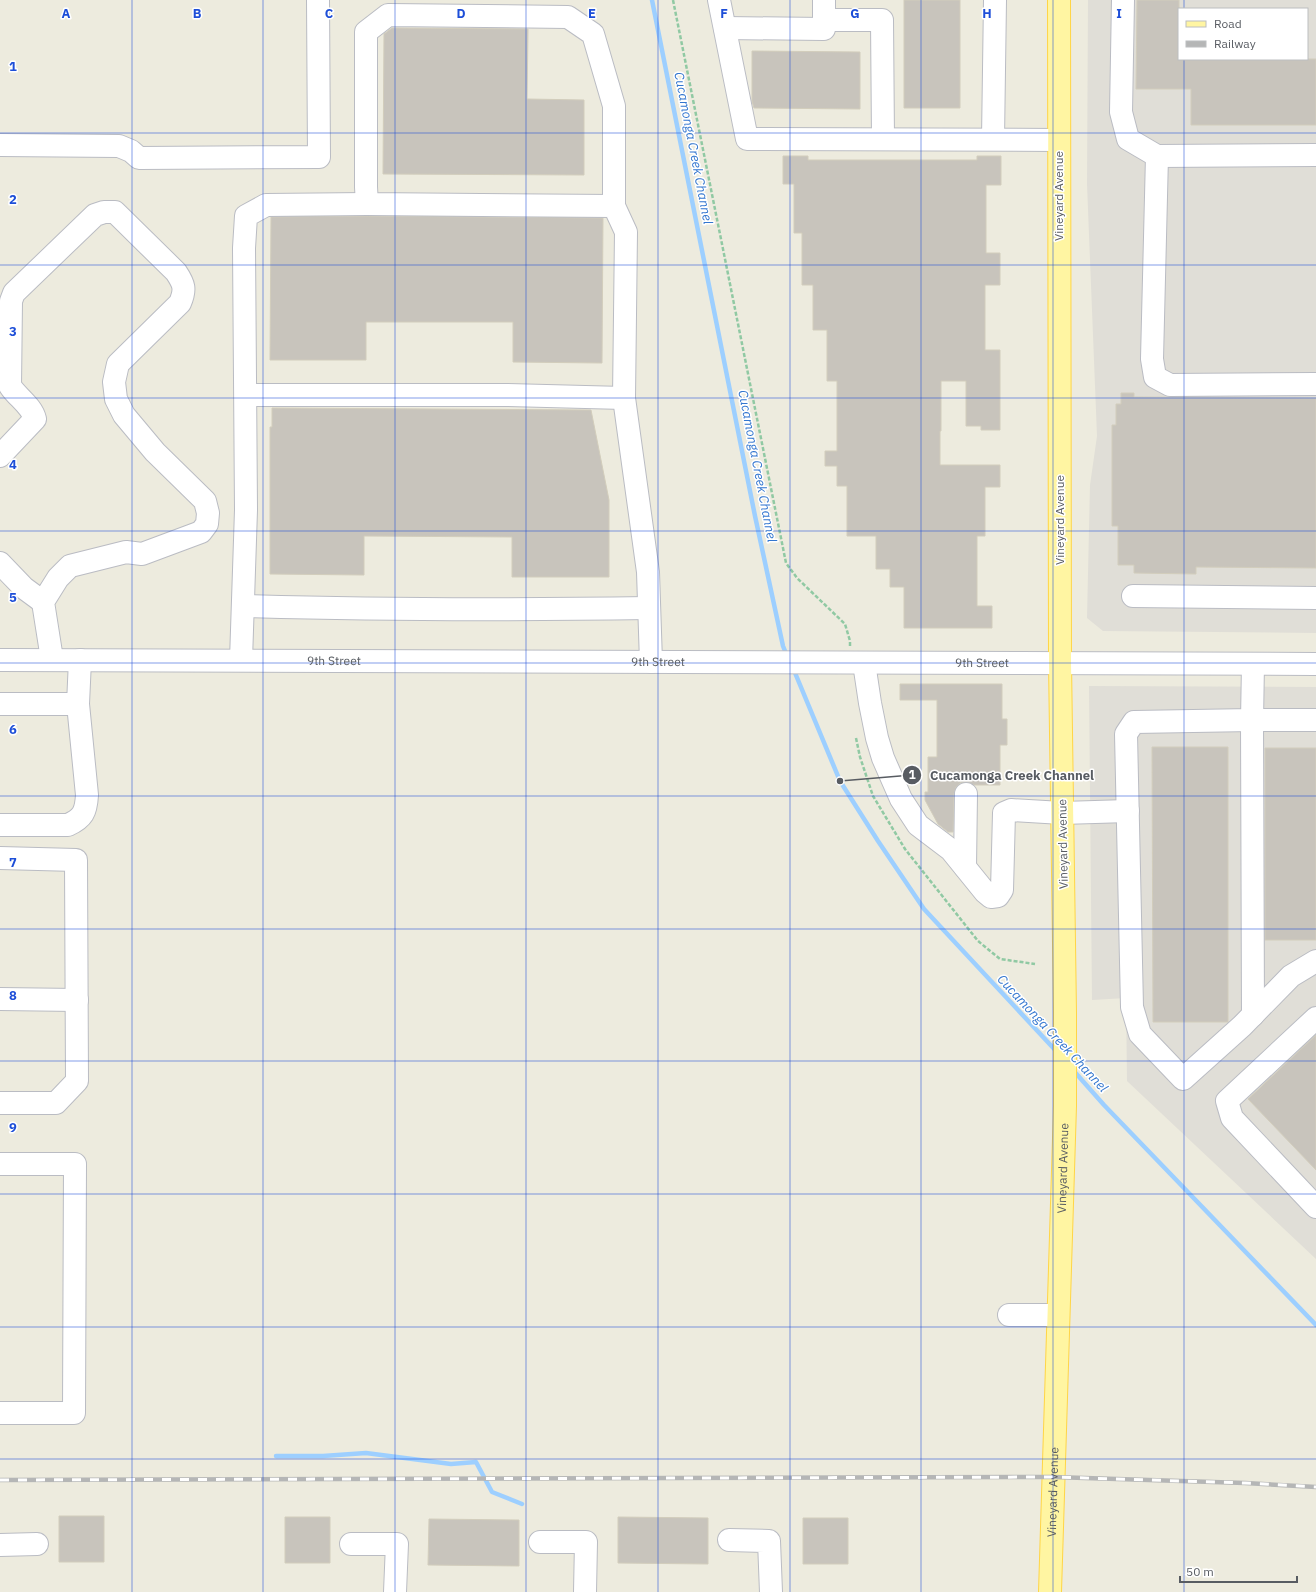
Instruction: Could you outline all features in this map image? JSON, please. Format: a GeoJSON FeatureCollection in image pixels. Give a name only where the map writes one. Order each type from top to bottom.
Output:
{"type":"FeatureCollection","features":[{"type":"Feature","properties":{"kind":"main road","name":"Vineyard Avenue"},"geometry":{"type":"LineString","coordinates":[[1050,1592],[1065,1106],[1060,662],[1059,0]]}},
{"type":"Feature","properties":{"kind":"street"},"geometry":{"type":"LineString","coordinates":[[0,145],[119,146],[131,151],[139,158],[319,157],[318,0]]}},
{"type":"Feature","properties":{"kind":"street"},"geometry":{"type":"LineString","coordinates":[[719,0],[747,139],[883,138],[1059,140]]}},
{"type":"Feature","properties":{"kind":"street"},"geometry":{"type":"LineString","coordinates":[[993,139],[995,0]]}},
{"type":"Feature","properties":{"kind":"street"},"geometry":{"type":"LineString","coordinates":[[1123,0],[1121,112],[1128,139],[1157,156],[1316,154]]}},
{"type":"Feature","properties":{"kind":"street"},"geometry":{"type":"LineString","coordinates":[[725,28],[824,29],[824,10],[882,20],[883,138]]}},
{"type":"Feature","properties":{"kind":"street"},"geometry":{"type":"LineString","coordinates":[[368,204],[366,171],[366,32],[388,15],[568,17],[593,34],[614,106],[614,206],[626,232],[624,398],[648,572],[651,662]]}},
{"type":"Feature","properties":{"kind":"street"},"geometry":{"type":"LineString","coordinates":[[1157,156],[1152,360],[1155,377],[1170,385],[1316,384]]}},
{"type":"Feature","properties":{"kind":"street"},"geometry":{"type":"LineString","coordinates":[[242,660],[246,510],[244,248],[246,216],[266,205],[368,204],[614,206]]}},
{"type":"Feature","properties":{"kind":"street"},"geometry":{"type":"LineString","coordinates":[[0,456],[35,419],[33,413],[10,386],[11,301],[14,293],[95,215],[104,212],[115,212],[176,272],[182,281],[184,294],[180,303],[118,364],[114,382],[116,399],[124,415],[154,452],[205,501],[208,513],[207,524],[201,532],[142,554],[126,552],[70,566],[58,578],[43,602],[52,659]]}},
{"type":"Feature","properties":{"kind":"street"},"geometry":{"type":"LineString","coordinates":[[246,395],[507,395],[624,398]]}},
{"type":"Feature","properties":{"kind":"street"},"geometry":{"type":"LineString","coordinates":[[0,563],[24,588],[43,602]]}},
{"type":"Feature","properties":{"kind":"street"},"geometry":{"type":"LineString","coordinates":[[1133,596],[1316,598]]}},
{"type":"Feature","properties":{"kind":"street"},"geometry":{"type":"LineString","coordinates":[[243,606],[360,610],[649,608]]}},
{"type":"Feature","properties":{"kind":"street","name":"9th Street"},"geometry":{"type":"LineString","coordinates":[[0,660],[824,663],[1060,662],[1316,664]]}},
{"type":"Feature","properties":{"kind":"street"},"geometry":{"type":"LineString","coordinates":[[0,825],[68,825],[77,821],[87,806],[78,704],[80,660]]}},
{"type":"Feature","properties":{"kind":"street"},"geometry":{"type":"LineString","coordinates":[[864,663],[870,703],[879,745],[883,758],[901,799],[918,825],[951,850],[991,897],[998,896],[1002,890],[1004,813],[1012,810],[1062,813],[1128,811]]}},
{"type":"Feature","properties":{"kind":"street"},"geometry":{"type":"LineString","coordinates":[[1253,664],[1253,1014]]}},
{"type":"Feature","properties":{"kind":"street"},"geometry":{"type":"LineString","coordinates":[[0,704],[78,704]]}},
{"type":"Feature","properties":{"kind":"street"},"geometry":{"type":"LineString","coordinates":[[1316,720],[1134,722],[1126,734],[1132,1007],[1140,1034],[1183,1079],[1253,1014],[1291,976],[1316,961]]}},
{"type":"Feature","properties":{"kind":"street"},"geometry":{"type":"LineString","coordinates":[[965,867],[966,794]]}},
{"type":"Feature","properties":{"kind":"street"},"geometry":{"type":"LineString","coordinates":[[0,858],[76,860],[77,1000],[77,1081],[56,1103],[0,1103]]}},
{"type":"Feature","properties":{"kind":"street"},"geometry":{"type":"LineString","coordinates":[[0,999],[77,1000]]}},
{"type":"Feature","properties":{"kind":"street"},"geometry":{"type":"LineString","coordinates":[[1316,1018],[1227,1101],[1232,1118],[1316,1207]]}},
{"type":"Feature","properties":{"kind":"street"},"geometry":{"type":"LineString","coordinates":[[0,1164],[75,1164],[75,1180],[74,1413],[0,1413]]}},
{"type":"Feature","properties":{"kind":"street"},"geometry":{"type":"LineString","coordinates":[[1009,1315],[1058,1315]]}},
{"type":"Feature","properties":{"kind":"street"},"geometry":{"type":"LineString","coordinates":[[729,1540],[769,1541],[771,1592]]}},
{"type":"Feature","properties":{"kind":"street"},"geometry":{"type":"LineString","coordinates":[[540,1542],[586,1542],[585,1592]]}},
{"type":"Feature","properties":{"kind":"street"},"geometry":{"type":"LineString","coordinates":[[0,1545],[36,1544]]}},
{"type":"Feature","properties":{"kind":"street"},"geometry":{"type":"LineString","coordinates":[[351,1544],[397,1544],[395,1592]]}},
{"type":"Feature","properties":{"kind":"path"},"geometry":{"type":"LineString","coordinates":[[673,0],[786,563],[797,578],[845,624],[850,641]]}},
{"type":"Feature","properties":{"kind":"shaded area"},"geometry":{"type":"Polygon","coordinates":[[[1088,0],[1316,0],[1316,633],[1103,631],[1087,618],[1090,485],[1097,436],[1087,184],[1088,0]]]}},
{"type":"Feature","properties":{"kind":"shaded area"},"geometry":{"type":"Polygon","coordinates":[[[1089,686],[1316,687],[1316,1259],[1127,1081],[1126,998],[1092,1000],[1089,686]]]}},
{"type":"Feature","properties":{"kind":"building"},"geometry":{"type":"Polygon","coordinates":[[[904,0],[960,0],[960,108],[904,108],[904,0]]]}},
{"type":"Feature","properties":{"kind":"building"},"geometry":{"type":"Polygon","coordinates":[[[1137,0],[1179,0],[1178,60],[1316,59],[1316,125],[1191,125],[1191,89],[1136,89],[1137,0]]]}},
{"type":"Feature","properties":{"kind":"building"},"geometry":{"type":"Polygon","coordinates":[[[392,28],[528,29],[527,99],[584,100],[584,175],[383,174],[384,34],[392,28]]]}},
{"type":"Feature","properties":{"kind":"building"},"geometry":{"type":"Polygon","coordinates":[[[752,51],[860,52],[860,109],[754,108],[752,101],[752,51]]]}},
{"type":"Feature","properties":{"kind":"building"},"geometry":{"type":"Polygon","coordinates":[[[783,156],[808,156],[808,160],[977,160],[977,156],[1001,156],[1001,185],[986,185],[986,253],[1000,253],[1000,285],[985,285],[985,350],[1000,350],[1000,430],[981,430],[981,426],[966,426],[966,381],[941,381],[940,431],[940,465],[1000,465],[1000,487],[985,487],[985,536],[977,536],[977,606],[992,606],[992,628],[904,628],[904,587],[890,587],[890,569],[876,569],[876,536],[847,536],[847,486],[837,486],[837,466],[825,466],[825,451],[837,451],[837,381],[827,381],[827,330],[813,330],[813,285],[802,285],[802,233],[794,233],[794,184],[783,184],[783,156]]]}},
{"type":"Feature","properties":{"kind":"building"},"geometry":{"type":"Polygon","coordinates":[[[367,216],[603,218],[602,363],[513,362],[513,322],[366,322],[366,360],[270,360],[271,217],[367,216]]]}},
{"type":"Feature","properties":{"kind":"building"},"geometry":{"type":"Polygon","coordinates":[[[1121,393],[1134,393],[1134,397],[1316,398],[1316,568],[1196,567],[1196,574],[1134,573],[1134,565],[1118,565],[1118,526],[1112,526],[1112,425],[1116,425],[1116,404],[1121,404],[1121,393]]]}},
{"type":"Feature","properties":{"kind":"building"},"geometry":{"type":"Polygon","coordinates":[[[272,408],[591,410],[609,500],[609,577],[512,577],[512,537],[364,536],[364,575],[270,574],[270,427],[272,427],[272,408]]]}},
{"type":"Feature","properties":{"kind":"building"},"geometry":{"type":"Polygon","coordinates":[[[900,684],[1002,684],[1002,719],[1007,719],[1007,745],[1000,745],[1000,785],[974,785],[966,782],[960,783],[956,787],[954,794],[953,832],[948,832],[938,824],[925,800],[925,792],[928,792],[928,757],[937,757],[937,700],[900,700],[900,684]]]}},
{"type":"Feature","properties":{"kind":"building"},"geometry":{"type":"Polygon","coordinates":[[[1152,747],[1228,747],[1228,1022],[1153,1022],[1152,747]]]}},
{"type":"Feature","properties":{"kind":"building"},"geometry":{"type":"Polygon","coordinates":[[[1265,748],[1316,748],[1316,940],[1265,940],[1265,748]]]}},
{"type":"Feature","properties":{"kind":"building"},"geometry":{"type":"Polygon","coordinates":[[[1316,1035],[1316,1170],[1248,1099],[1316,1035]]]}},
{"type":"Feature","properties":{"kind":"building"},"geometry":{"type":"Polygon","coordinates":[[[59,1516],[104,1516],[104,1562],[59,1562],[59,1516]]]}},
{"type":"Feature","properties":{"kind":"building"},"geometry":{"type":"Polygon","coordinates":[[[285,1517],[330,1517],[330,1563],[285,1563],[285,1517]]]}},
{"type":"Feature","properties":{"kind":"building"},"geometry":{"type":"Polygon","coordinates":[[[618,1517],[708,1518],[708,1564],[618,1563],[618,1517]]]}},
{"type":"Feature","properties":{"kind":"building"},"geometry":{"type":"Polygon","coordinates":[[[803,1518],[848,1518],[848,1564],[803,1564],[803,1518]]]}},
{"type":"Feature","properties":{"kind":"building"},"geometry":{"type":"Polygon","coordinates":[[[429,1519],[519,1520],[519,1566],[428,1565],[429,1519]]]}},
{"type":"Feature","properties":{"kind":"waterway","name":"Cucamonga Creek Channel"},"geometry":{"type":"LineString","coordinates":[[652,0],[755,516],[783,646],[787,656]]}},
{"type":"Feature","properties":{"kind":"waterway","name":"Cucamonga Creek Channel"},"geometry":{"type":"LineString","coordinates":[[793,668],[840,781],[924,909],[1057,1052]]}},
{"type":"Feature","properties":{"kind":"waterway","name":"Cucamonga Creek Channel"},"geometry":{"type":"LineString","coordinates":[[1073,1070],[1104,1105],[1316,1325]]}},
{"type":"Feature","properties":{"kind":"waterway"},"geometry":{"type":"LineString","coordinates":[[276,1456],[323,1456],[366,1453],[451,1464],[476,1462],[492,1492],[522,1504]]}},
{"type":"Feature","properties":{"kind":"railway"},"geometry":{"type":"LineString","coordinates":[[0,1480],[1053,1477],[1245,1483],[1316,1487]]}},
{"type":"Feature","properties":{"kind":"place","name":"Cucamonga Creek Channel"},"geometry":{"type":"Point","coordinates":[840,781]}}]}
